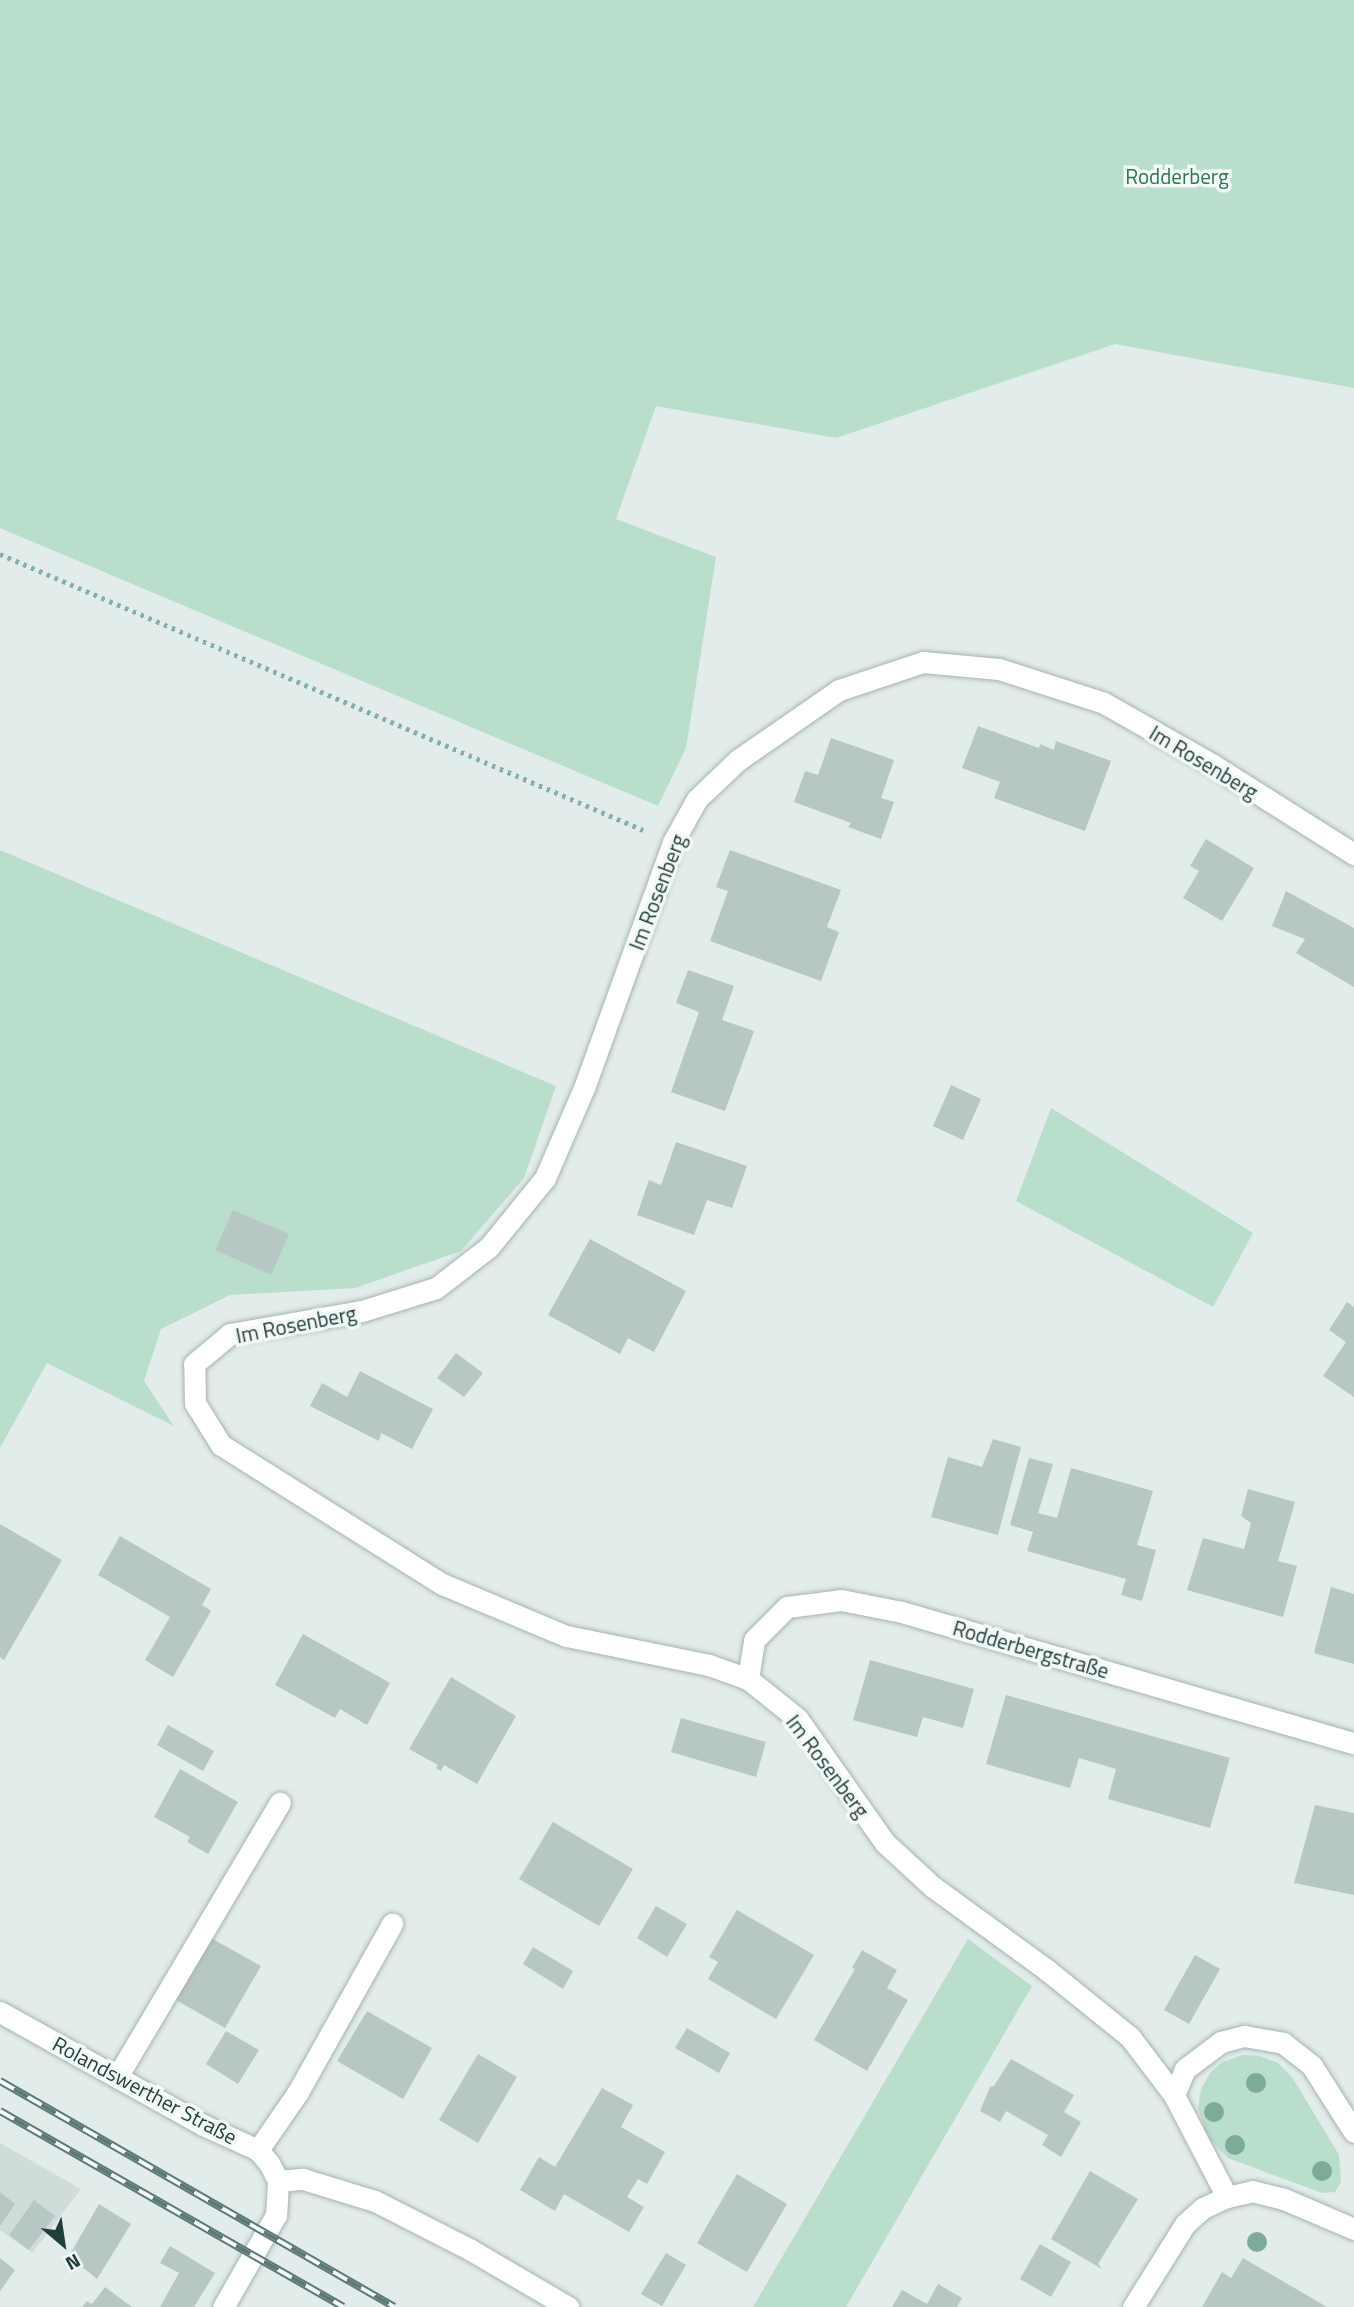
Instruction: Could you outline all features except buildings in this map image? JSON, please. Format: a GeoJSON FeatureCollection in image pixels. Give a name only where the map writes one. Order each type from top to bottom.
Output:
{"type":"FeatureCollection","features":[{"type":"Feature","properties":{"kind":"street","name":"Im Rosenberg"},"geometry":{"type":"LineString","coordinates":[[1227,2197],[1174,2095],[1130,2037],[1048,1970],[933,1887],[885,1843],[798,1719],[748,1679],[709,1665],[566,1636],[442,1584],[221,1445],[195,1403],[194,1364],[230,1334],[362,1311],[436,1288],[489,1247],[545,1178],[584,1088],[673,842],[696,799],[738,760],[839,690],[923,662],[999,669],[1104,703],[1213,765],[1354,854]]}},
{"type":"Feature","properties":{"kind":"street","name":"Rodderbergstraße"},"geometry":{"type":"LineString","coordinates":[[748,1679],[754,1640],[786,1608],[841,1600],[902,1612],[1354,1743]]}},
{"type":"Feature","properties":{"kind":"street"},"geometry":{"type":"LineString","coordinates":[[117,2077],[280,1803]]}},
{"type":"Feature","properties":{"kind":"street"},"geometry":{"type":"LineString","coordinates":[[258,2150],[298,2092],[392,1924]]}},
{"type":"Feature","properties":{"kind":"street","name":"Rolandswerther Straße"},"geometry":{"type":"LineString","coordinates":[[0,2012],[203,2125],[258,2150],[278,2181]]}},
{"type":"Feature","properties":{"kind":"street"},"geometry":{"type":"LineString","coordinates":[[1174,2095],[1185,2069],[1221,2042],[1244,2036],[1283,2043],[1312,2066],[1354,2132]]}},
{"type":"Feature","properties":{"kind":"street"},"geometry":{"type":"LineString","coordinates":[[223,2307],[276,2215],[278,2181],[303,2179],[375,2201],[471,2250],[568,2307]]}},
{"type":"Feature","properties":{"kind":"street"},"geometry":{"type":"LineString","coordinates":[[1133,2307],[1185,2224],[1203,2208],[1227,2197],[1252,2191],[1284,2199],[1354,2229]]}},
{"type":"Feature","properties":{"kind":"path"},"geometry":{"type":"LineString","coordinates":[[0,554],[673,842]]}},
{"type":"Feature","properties":{"kind":"shaded area"},"geometry":{"type":"Polygon","coordinates":[[[0,2143],[81,2189],[32,2253],[0,2230],[0,2143]]]}},
{"type":"Feature","properties":{"kind":"green space","name":"Rodderberg"},"geometry":{"type":"Polygon","coordinates":[[[0,0],[1354,0],[1354,388],[1115,344],[836,438],[656,406],[616,519],[716,557],[686,748],[658,806],[0,528],[0,0]]]}},
{"type":"Feature","properties":{"kind":"green space"},"geometry":{"type":"Polygon","coordinates":[[[0,850],[556,1086],[524,1178],[461,1251],[355,1288],[230,1295],[161,1329],[144,1381],[174,1426],[47,1363],[0,1448],[0,850]]]}},
{"type":"Feature","properties":{"kind":"green space"},"geometry":{"type":"Polygon","coordinates":[[[1051,1108],[1253,1233],[1213,1307],[1016,1201],[1051,1108]]]}},
{"type":"Feature","properties":{"kind":"green space"},"geometry":{"type":"Polygon","coordinates":[[[968,1939],[1032,1986],[846,2307],[753,2307],[968,1939]]]}},
{"type":"Feature","properties":{"kind":"green space"},"geometry":{"type":"Polygon","coordinates":[[[1243,2055],[1260,2056],[1278,2063],[1292,2077],[1339,2155],[1341,2182],[1335,2192],[1322,2193],[1228,2158],[1207,2137],[1198,2108],[1201,2089],[1210,2073],[1222,2062],[1243,2055]]]}},
{"type":"Feature","properties":{"kind":"railway"},"geometry":{"type":"LineString","coordinates":[[0,2081],[394,2307]]}},
{"type":"Feature","properties":{"kind":"railway"},"geometry":{"type":"LineString","coordinates":[[0,2111],[343,2307]]}}]}
